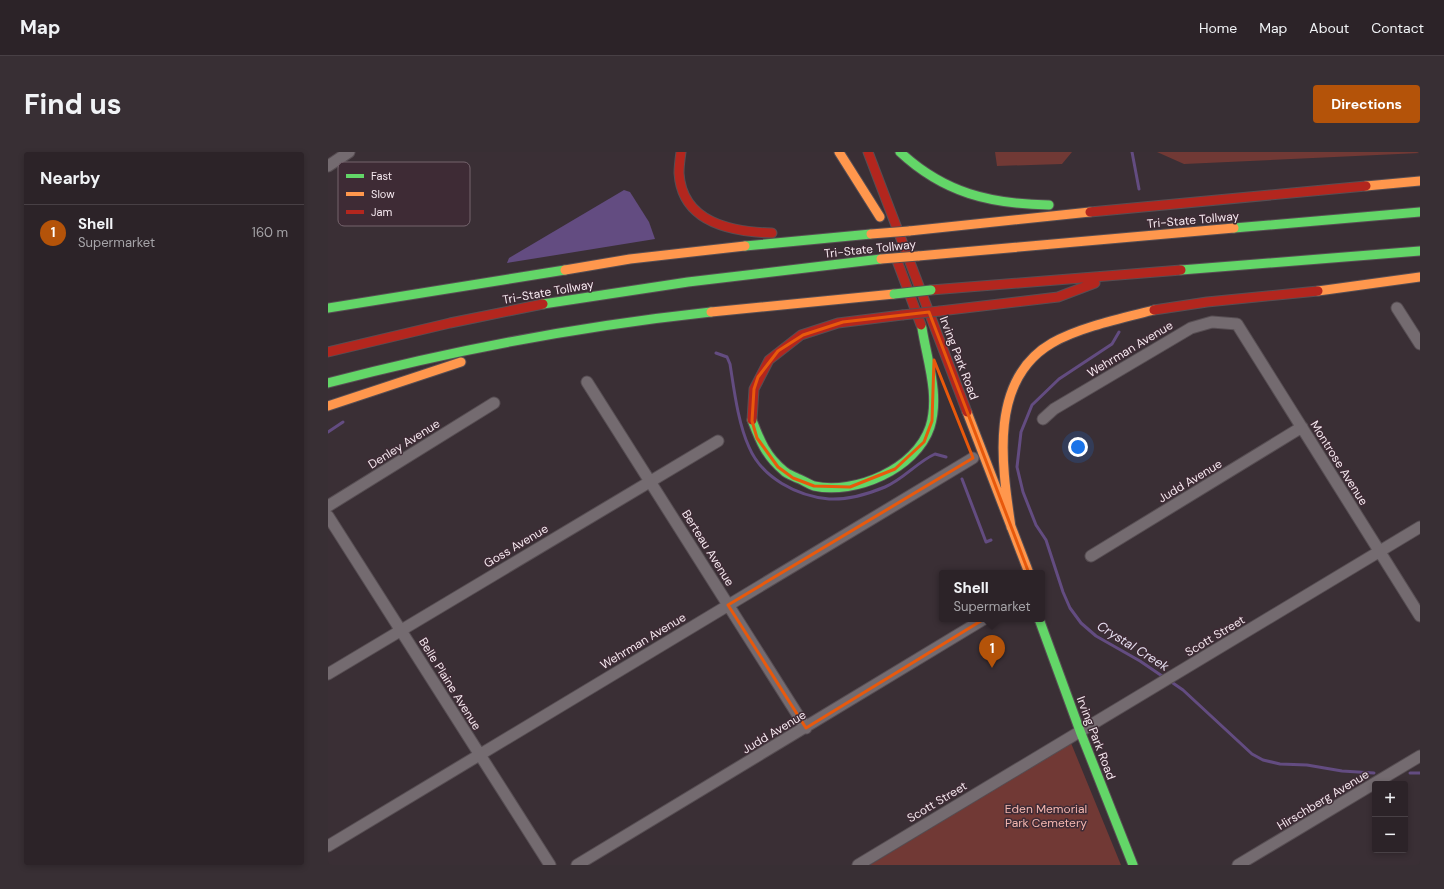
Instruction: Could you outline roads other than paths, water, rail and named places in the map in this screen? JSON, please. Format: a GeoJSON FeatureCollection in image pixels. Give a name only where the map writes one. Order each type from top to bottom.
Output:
{"type":"FeatureCollection","features":[{"type":"Feature","properties":{"kind":"main road"},"geometry":{"type":"LineString","coordinates":[[681,152],[678,163],[679,182],[683,192],[694,208],[706,220],[717,225],[732,231],[765,233],[871,232]]}},
{"type":"Feature","properties":{"kind":"main road"},"geometry":{"type":"LineString","coordinates":[[839,152],[880,216]]}},
{"type":"Feature","properties":{"kind":"main road","name":"Irving Park Road"},"geometry":{"type":"LineString","coordinates":[[868,152],[1028,570]]}},
{"type":"Feature","properties":{"kind":"main road"},"geometry":{"type":"LineString","coordinates":[[900,152],[912,165],[941,183],[968,194],[1004,203],[1023,205],[1059,204]]}},
{"type":"Feature","properties":{"kind":"main road","name":"Irving Park Road"},"geometry":{"type":"LineString","coordinates":[[864,174],[942,378]]}},
{"type":"Feature","properties":{"kind":"main road"},"geometry":{"type":"LineString","coordinates":[[328,308],[430,293],[630,259],[700,250],[871,232],[953,228],[964,224],[1420,181]]}},
{"type":"Feature","properties":{"kind":"main road"},"geometry":{"type":"LineString","coordinates":[[1074,204],[1261,190],[1286,193]]}},
{"type":"Feature","properties":{"kind":"main road","name":"Tri-State Tollway"},"geometry":{"type":"LineString","coordinates":[[328,352],[448,323],[573,299],[686,282],[881,259],[1420,212]]}},
{"type":"Feature","properties":{"kind":"main road"},"geometry":{"type":"LineString","coordinates":[[328,382],[403,363],[544,335],[706,312],[931,290],[1420,250]]}},
{"type":"Feature","properties":{"kind":"main road"},"geometry":{"type":"LineString","coordinates":[[922,328],[925,355],[933,394],[933,408],[928,432],[918,450],[887,474],[850,487],[814,486],[786,474],[770,459],[762,446],[752,421],[754,389],[758,377],[767,364],[778,351],[788,343],[815,330],[843,322],[1058,297],[1118,275]]}},
{"type":"Feature","properties":{"kind":"main road"},"geometry":{"type":"LineString","coordinates":[[1011,526],[1001,443],[1003,424],[1010,397],[1023,372],[1036,355],[1049,345],[1079,331],[1177,306],[1383,284],[1420,277]]}},
{"type":"Feature","properties":{"kind":"main road"},"geometry":{"type":"LineString","coordinates":[[347,315],[430,293]]}},
{"type":"Feature","properties":{"kind":"main road"},"geometry":{"type":"LineString","coordinates":[[328,406],[544,335]]}},
{"type":"Feature","properties":{"kind":"main road","name":"Irving Park Road"},"geometry":{"type":"LineString","coordinates":[[1040,622],[1080,731],[1133,865]]}},
{"type":"Feature","properties":{"kind":"street"},"geometry":{"type":"LineString","coordinates":[[328,166],[350,152]]}},
{"type":"Feature","properties":{"kind":"street"},"geometry":{"type":"LineString","coordinates":[[1397,308],[1420,344]]}},
{"type":"Feature","properties":{"kind":"street","name":"Wehrman Avenue"},"geometry":{"type":"LineString","coordinates":[[1043,419],[1054,409],[1191,328],[1212,322],[1237,324]]}},
{"type":"Feature","properties":{"kind":"street","name":"Montrose Avenue"},"geometry":{"type":"LineString","coordinates":[[1237,324],[1420,616]]}},
{"type":"Feature","properties":{"kind":"street","name":"Berteau Avenue"},"geometry":{"type":"LineString","coordinates":[[587,382],[806,728]]}},
{"type":"Feature","properties":{"kind":"street","name":"Denley Avenue"},"geometry":{"type":"LineString","coordinates":[[328,506],[494,403]]}},
{"type":"Feature","properties":{"kind":"street","name":"Judd Avenue"},"geometry":{"type":"LineString","coordinates":[[1091,556],[1302,427]]}},
{"type":"Feature","properties":{"kind":"street","name":"Goss Avenue"},"geometry":{"type":"LineString","coordinates":[[328,674],[718,441]]}},
{"type":"Feature","properties":{"kind":"street","name":"Wehrman Avenue"},"geometry":{"type":"LineString","coordinates":[[328,846],[973,458]]}},
{"type":"Feature","properties":{"kind":"street","name":"Belle Plaine Avenue"},"geometry":{"type":"LineString","coordinates":[[328,516],[550,865]]}},
{"type":"Feature","properties":{"kind":"street","name":"Scott Street"},"geometry":{"type":"LineString","coordinates":[[858,865],[1420,527]]}},
{"type":"Feature","properties":{"kind":"street","name":"Judd Avenue"},"geometry":{"type":"LineString","coordinates":[[577,865],[979,622]]}},
{"type":"Feature","properties":{"kind":"street","name":"Hirschberg Avenue"},"geometry":{"type":"LineString","coordinates":[[1238,865],[1420,756]]}},
{"type":"Feature","properties":{"kind":"waterway","name":"Crystal Creek"},"geometry":{"type":"LineString","coordinates":[[1132,152],[1139,189]]}},
{"type":"Feature","properties":{"kind":"waterway","name":"Crystal Creek"},"geometry":{"type":"LineString","coordinates":[[1119,332],[1112,344],[1059,379],[1032,405],[1021,432],[1017,467],[1023,492],[1036,525],[1046,540],[1063,592],[1070,608],[1081,623],[1096,636],[1140,661],[1165,678]]}},
{"type":"Feature","properties":{"kind":"waterway"},"geometry":{"type":"LineString","coordinates":[[716,353],[727,357],[730,364],[742,427],[745,438],[755,458],[762,468],[782,484],[793,489],[817,497],[843,499],[865,494],[892,484],[922,461],[935,454],[946,457]]}},
{"type":"Feature","properties":{"kind":"waterway"},"geometry":{"type":"LineString","coordinates":[[328,432],[343,422]]}},
{"type":"Feature","properties":{"kind":"waterway"},"geometry":{"type":"LineString","coordinates":[[962,479],[986,542],[991,540]]}},
{"type":"Feature","properties":{"kind":"waterway","name":"Crystal Creek"},"geometry":{"type":"LineString","coordinates":[[1170,681],[1183,690],[1252,754],[1263,760],[1280,764],[1307,765],[1342,771],[1374,773]]}},
{"type":"Feature","properties":{"kind":"waterway","name":"Crystal Creek"},"geometry":{"type":"LineString","coordinates":[[1410,773],[1420,773]]}},
{"type":"Feature","properties":{"kind":"place","name":"Shell"},"geometry":{"type":"Point","coordinates":[992,668]}},
{"type":"Feature","properties":{"kind":"park label","name":"Eden Memorial Park Cemetery"},"geometry":{"type":"Point","coordinates":[1046,816]}}]}
